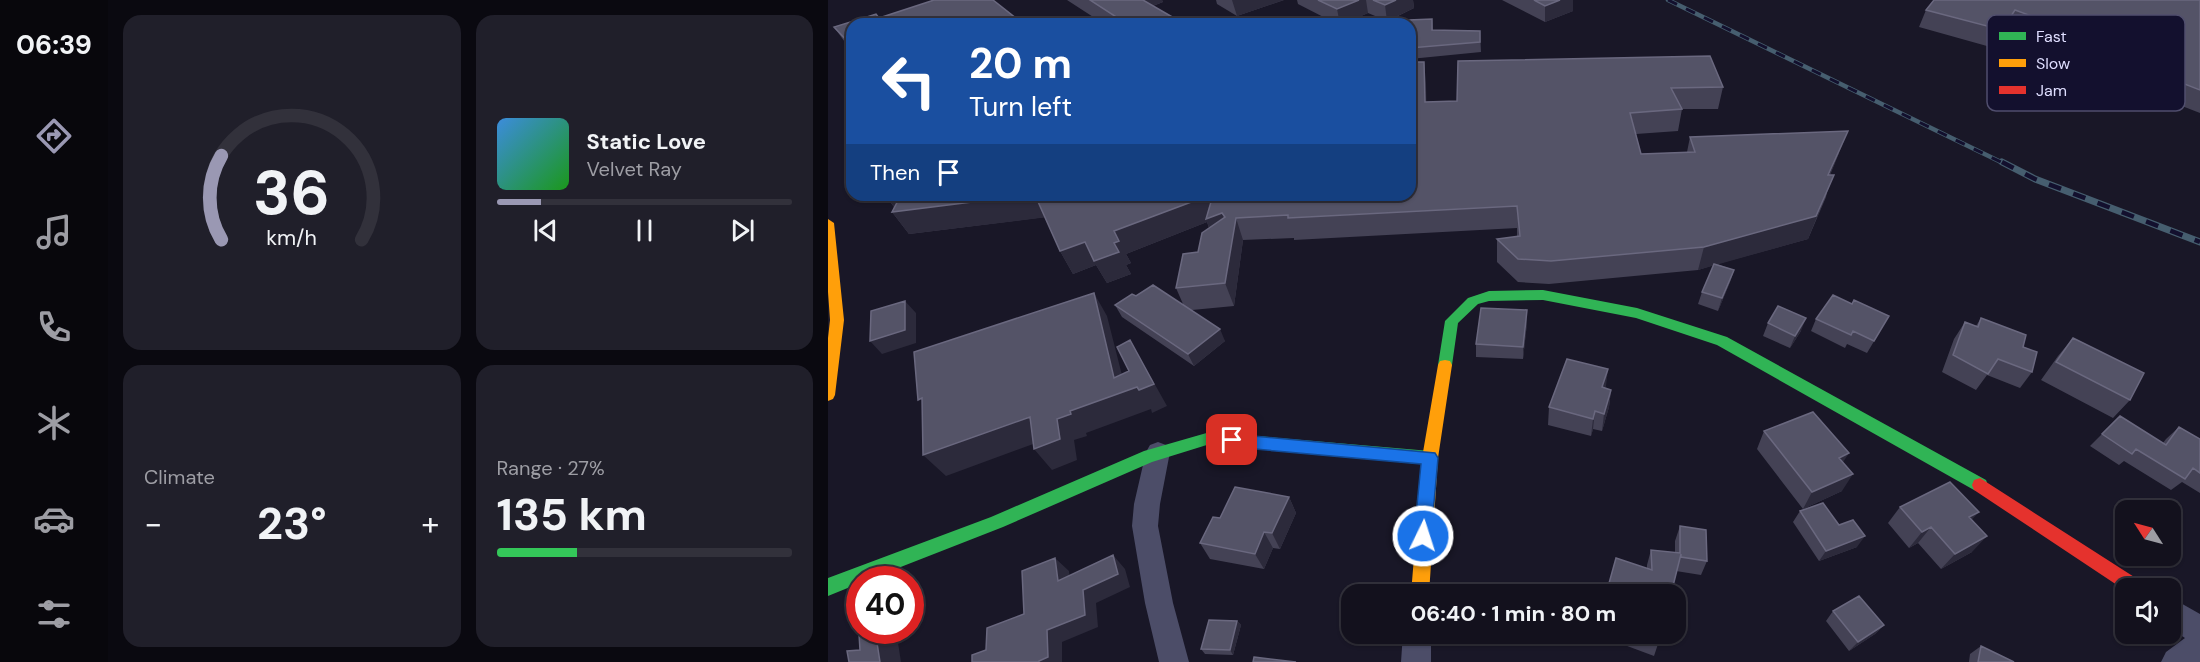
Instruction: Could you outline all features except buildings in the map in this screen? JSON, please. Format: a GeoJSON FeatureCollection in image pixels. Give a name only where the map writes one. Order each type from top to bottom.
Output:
{"type":"FeatureCollection","features":[{"type":"Feature","properties":{"kind":"main road"},"geometry":{"type":"LineString","coordinates":[[828,223],[837,320],[828,395]]}},
{"type":"Feature","properties":{"kind":"main road"},"geometry":{"type":"LineString","coordinates":[[1421,584],[1430,458],[1452,321],[1462,309],[1481,299],[1512,294],[1543,295],[1637,313],[1700,332],[1740,350],[1990,490],[2121,578]]}},
{"type":"Feature","properties":{"kind":"main road"},"geometry":{"type":"LineString","coordinates":[[888,566],[1009,518],[1158,452],[1210,438],[1430,458]]}},
{"type":"Feature","properties":{"kind":"main road"},"geometry":{"type":"LineString","coordinates":[[828,587],[846,581]]}},
{"type":"Feature","properties":{"kind":"street"},"geometry":{"type":"LineString","coordinates":[[1158,452],[1147,504],[1145,526],[1159,603],[1174,662]]}},
{"type":"Feature","properties":{"kind":"street"},"geometry":{"type":"LineString","coordinates":[[2181,618],[2200,631]]}},
{"type":"Feature","properties":{"kind":"street"},"geometry":{"type":"LineString","coordinates":[[1416,662],[1417,644]]}},
{"type":"Feature","properties":{"kind":"street"},"geometry":{"type":"LineString","coordinates":[[2176,662],[2200,644]]}},
{"type":"Feature","properties":{"kind":"railway"},"geometry":{"type":"LineString","coordinates":[[1668,0],[2005,164]]}},
{"type":"Feature","properties":{"kind":"railway"},"geometry":{"type":"LineString","coordinates":[[2002,162],[2035,179],[2200,242]]}},
{"type":"Feature","properties":{"kind":"traffic: fast"},"geometry":{"type":"LineString","coordinates":[[1445,365],[1452,321],[1473,301],[1489,296],[1543,295],[1637,313],[1722,341],[1980,485]]}},
{"type":"Feature","properties":{"kind":"traffic: fast"},"geometry":{"type":"LineString","coordinates":[[828,587],[997,522],[1149,456],[1210,438],[1430,458]]}},
{"type":"Feature","properties":{"kind":"traffic: slow"},"geometry":{"type":"LineString","coordinates":[[828,223],[837,320],[828,395]]}},
{"type":"Feature","properties":{"kind":"traffic: slow"},"geometry":{"type":"LineString","coordinates":[[1421,584],[1430,458],[1445,365]]}},
{"type":"Feature","properties":{"kind":"traffic: jam"},"geometry":{"type":"LineString","coordinates":[[1980,485],[2121,578]]}},
{"type":"Feature","properties":{"kind":"route"},"geometry":{"type":"LineString","coordinates":[[1232,440],[1430,458],[1423,536]]}}]}
